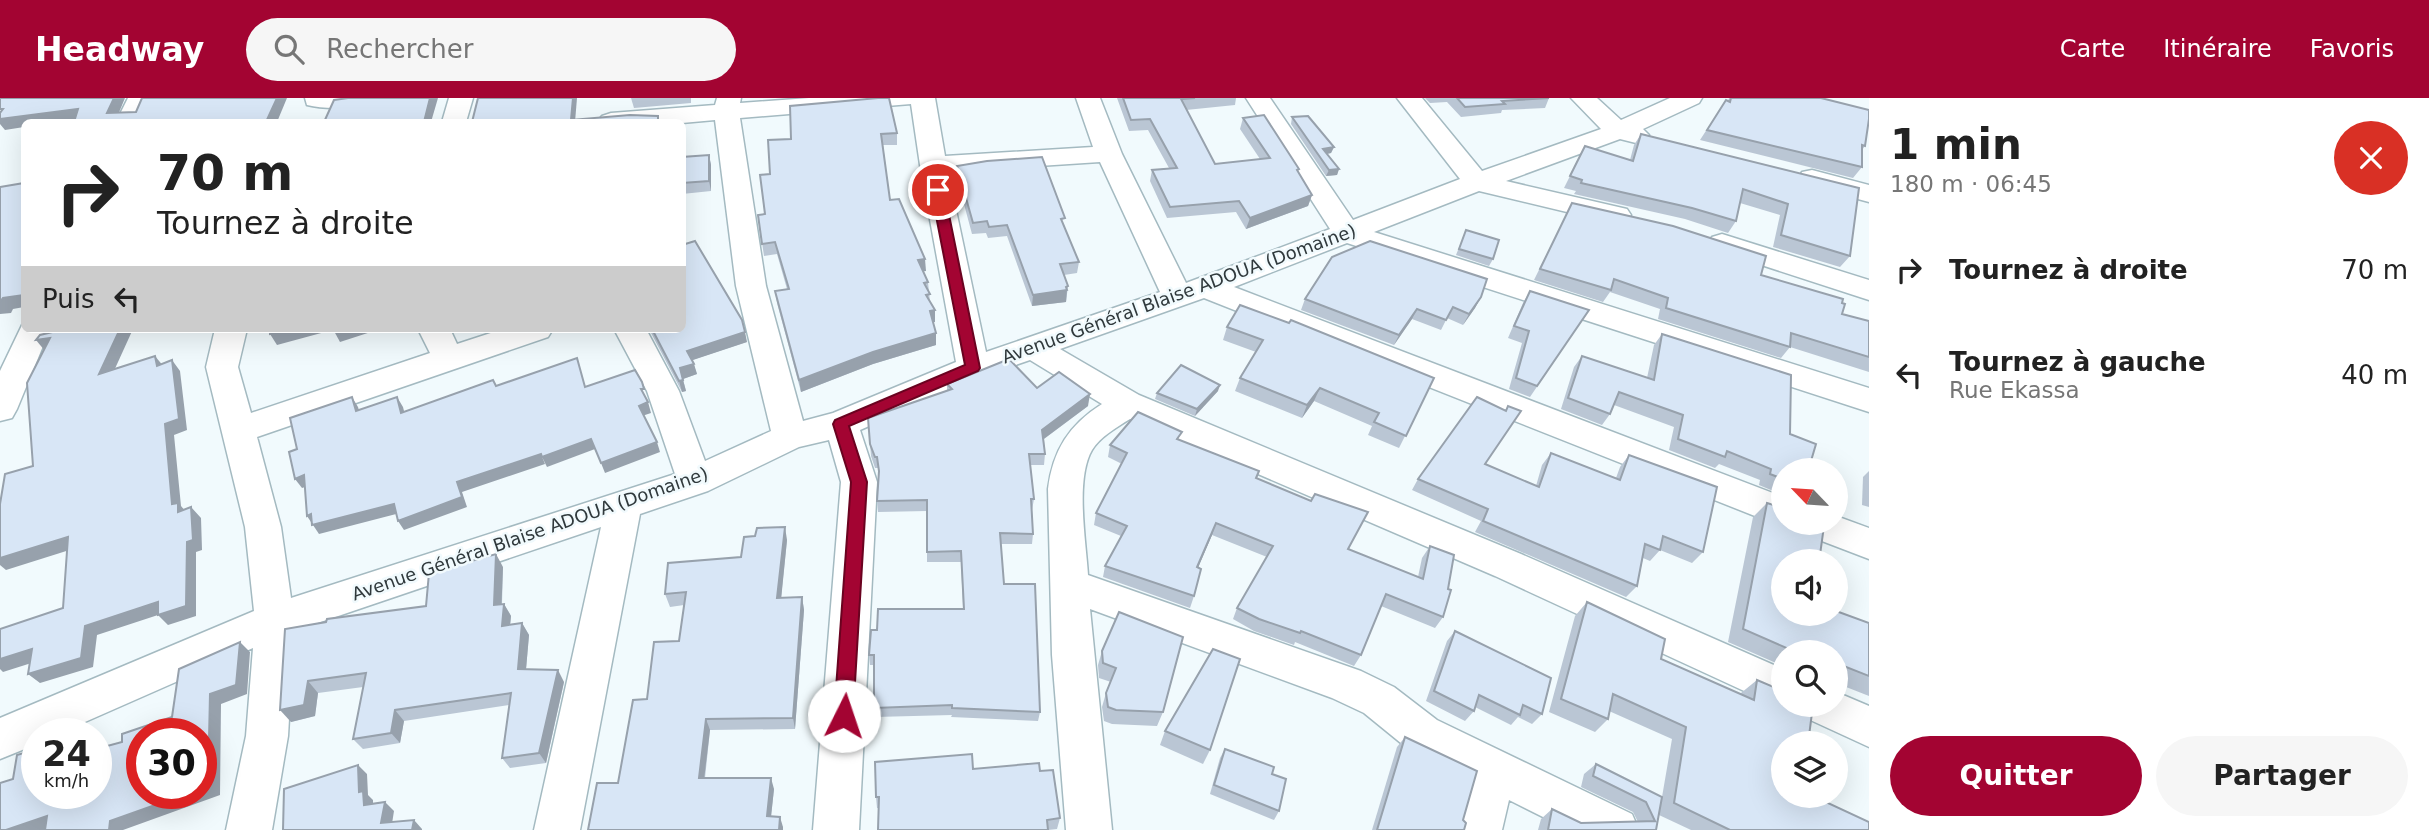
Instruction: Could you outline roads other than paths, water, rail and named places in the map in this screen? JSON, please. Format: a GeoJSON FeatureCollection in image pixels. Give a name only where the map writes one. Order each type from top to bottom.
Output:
{"type":"FeatureCollection","features":[{"type":"Feature","properties":{"kind":"street"},"geometry":{"type":"LineString","coordinates":[[130,119],[140,98]]}},
{"type":"Feature","properties":{"kind":"street"},"geometry":{"type":"LineString","coordinates":[[313,107],[366,98]]}},
{"type":"Feature","properties":{"kind":"street"},"geometry":{"type":"LineString","coordinates":[[455,119],[461,98]]}},
{"type":"Feature","properties":{"kind":"street"},"geometry":{"type":"LineString","coordinates":[[598,114],[668,118],[728,105],[905,98]]}},
{"type":"Feature","properties":{"kind":"street"},"geometry":{"type":"LineString","coordinates":[[923,98],[933,165],[973,368]]}},
{"type":"Feature","properties":{"kind":"street"},"geometry":{"type":"LineString","coordinates":[[1088,98],[1110,154],[1191,291],[1771,508]]}},
{"type":"Feature","properties":{"kind":"street"},"geometry":{"type":"LineString","coordinates":[[1258,98],[1347,233],[1869,400]]}},
{"type":"Feature","properties":{"kind":"street"},"geometry":{"type":"LineString","coordinates":[[1409,98],[1477,182],[1648,222]]}},
{"type":"Feature","properties":{"kind":"street"},"geometry":{"type":"LineString","coordinates":[[1583,98],[1618,131],[1657,141]]}},
{"type":"Feature","properties":{"kind":"street","name":"Avenue Général Blaise ADOUA (Domaine)"},"geometry":{"type":"LineString","coordinates":[[0,739],[275,620],[695,481],[790,437],[841,424],[973,368],[1191,291],[1618,131],[1690,98]]}},
{"type":"Feature","properties":{"kind":"street"},"geometry":{"type":"LineString","coordinates":[[728,105],[751,286],[790,437]]}},
{"type":"Feature","properties":{"kind":"street"},"geometry":{"type":"LineString","coordinates":[[933,165],[1110,154]]}},
{"type":"Feature","properties":{"kind":"street"},"geometry":{"type":"LineString","coordinates":[[1788,172],[1869,194]]}},
{"type":"Feature","properties":{"kind":"street"},"geometry":{"type":"LineString","coordinates":[[1700,236],[1869,290]]}},
{"type":"Feature","properties":{"kind":"street"},"geometry":{"type":"LineString","coordinates":[[230,333],[222,368],[263,527],[275,620],[267,736],[249,830]]}},
{"type":"Feature","properties":{"kind":"street"},"geometry":{"type":"LineString","coordinates":[[436,333],[449,359]]}},
{"type":"Feature","properties":{"kind":"street"},"geometry":{"type":"LineString","coordinates":[[238,430],[525,333]]}},
{"type":"Feature","properties":{"kind":"street"},"geometry":{"type":"LineString","coordinates":[[632,333],[663,391],[695,481]]}},
{"type":"Feature","properties":{"kind":"street"},"geometry":{"type":"LineString","coordinates":[[0,409],[21,335]]}},
{"type":"Feature","properties":{"kind":"street"},"geometry":{"type":"LineString","coordinates":[[1034,348],[1127,404],[1508,565],[1771,683]]}},
{"type":"Feature","properties":{"kind":"street"},"geometry":{"type":"LineString","coordinates":[[1088,830],[1069,585],[1066,491],[1073,453],[1090,430],[1127,404]]}},
{"type":"Feature","properties":{"kind":"street"},"geometry":{"type":"LineString","coordinates":[[836,830],[859,482],[841,424]]}},
{"type":"Feature","properties":{"kind":"street"},"geometry":{"type":"LineString","coordinates":[[557,830],[624,503]]}},
{"type":"Feature","properties":{"kind":"street"},"geometry":{"type":"LineString","coordinates":[[1848,536],[1869,544]]}},
{"type":"Feature","properties":{"kind":"street"},"geometry":{"type":"LineString","coordinates":[[1069,585],[1346,684],[1379,700],[1422,734],[1616,830]]}},
{"type":"Feature","properties":{"kind":"street"},"geometry":{"type":"LineString","coordinates":[[1847,717],[1869,727]]}},
{"type":"Feature","properties":{"kind":"street"},"geometry":{"type":"LineString","coordinates":[[1479,830],[1494,770]]}}]}
